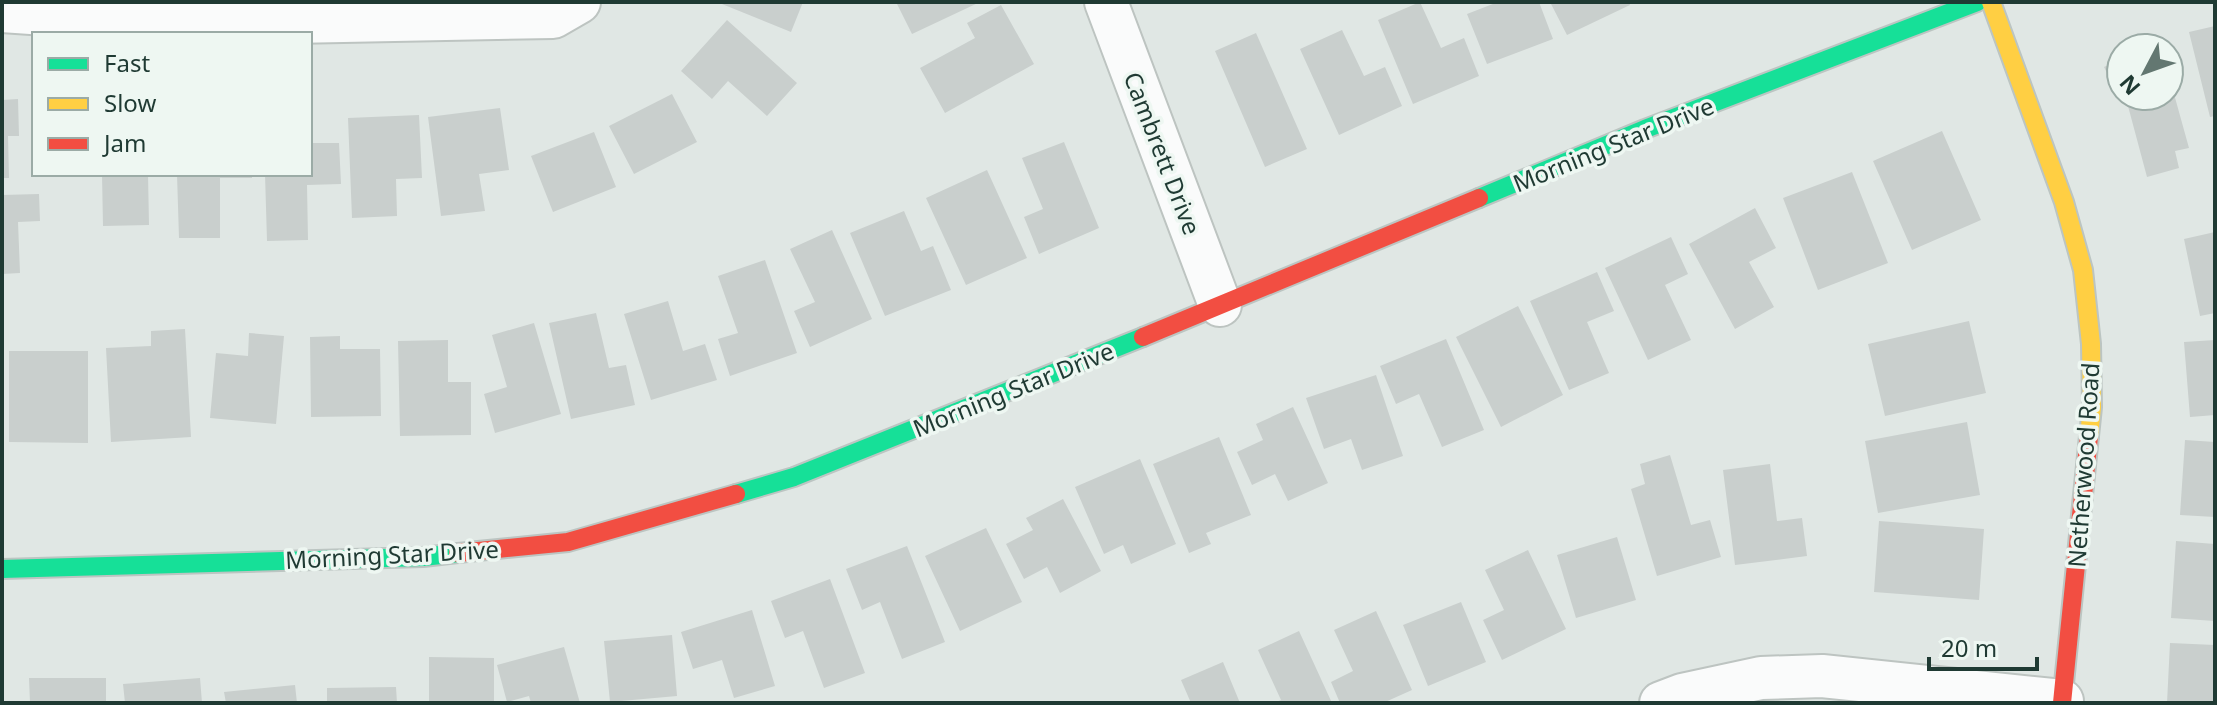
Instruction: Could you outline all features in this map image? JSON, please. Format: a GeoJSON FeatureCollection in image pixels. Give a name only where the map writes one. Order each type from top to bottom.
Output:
{"type":"FeatureCollection","features":[{"type":"Feature","properties":{"kind":"street"},"geometry":{"type":"LineString","coordinates":[[2,11],[191,24],[553,17],[579,2]]}},
{"type":"Feature","properties":{"kind":"street","name":"Cambrett Drive"},"geometry":{"type":"LineString","coordinates":[[1106,2],[1220,305]]}},
{"type":"Feature","properties":{"kind":"street","name":"Morning Star Drive"},"geometry":{"type":"LineString","coordinates":[[2,569],[423,557],[568,542],[794,477],[1645,129],[1977,2]]}},
{"type":"Feature","properties":{"kind":"street","name":"Netherwood Road"},"geometry":{"type":"LineString","coordinates":[[1991,2],[2064,202],[2085,284],[2091,344],[2092,407],[2062,702]]}},
{"type":"Feature","properties":{"kind":"street"},"geometry":{"type":"LineString","coordinates":[[1661,703],[1682,695],[1761,678],[1822,676],[2062,702]]}},
{"type":"Feature","properties":{"kind":"building"},"geometry":{"type":"Polygon","coordinates":[[[717,2],[803,2],[791,32],[717,2]]]}},
{"type":"Feature","properties":{"kind":"building"},"geometry":{"type":"Polygon","coordinates":[[[896,2],[980,2],[912,34],[896,2]]]}},
{"type":"Feature","properties":{"kind":"building"},"geometry":{"type":"Polygon","coordinates":[[[1420,2],[1441,48],[1464,38],[1479,76],[1413,104],[1378,20],[1420,2]]]}},
{"type":"Feature","properties":{"kind":"building"},"geometry":{"type":"Polygon","coordinates":[[[1498,2],[1539,2],[1553,39],[1487,64],[1467,14],[1498,2]]]}},
{"type":"Feature","properties":{"kind":"building"},"geometry":{"type":"Polygon","coordinates":[[[1550,2],[1629,2],[1630,5],[1567,35],[1550,2]]]}},
{"type":"Feature","properties":{"kind":"building"},"geometry":{"type":"Polygon","coordinates":[[[1001,5],[1034,64],[945,113],[920,68],[975,38],[967,23],[1001,5]]]}},
{"type":"Feature","properties":{"kind":"building"},"geometry":{"type":"Polygon","coordinates":[[[727,20],[797,83],[767,116],[728,81],[712,99],[681,71],[727,20]]]}},
{"type":"Feature","properties":{"kind":"building"},"geometry":{"type":"Polygon","coordinates":[[[2215,26],[2215,116],[2210,117],[2189,32],[2215,26]]]}},
{"type":"Feature","properties":{"kind":"building"},"geometry":{"type":"Polygon","coordinates":[[[1342,30],[1364,76],[1385,67],[1402,106],[1339,135],[1300,49],[1342,30]]]}},
{"type":"Feature","properties":{"kind":"building"},"geometry":{"type":"Polygon","coordinates":[[[1256,33],[1307,149],[1265,167],[1215,51],[1256,33]]]}},
{"type":"Feature","properties":{"kind":"building"},"geometry":{"type":"Polygon","coordinates":[[[672,94],[697,142],[634,174],[609,126],[672,94]]]}},
{"type":"Feature","properties":{"kind":"building"},"geometry":{"type":"Polygon","coordinates":[[[18,99],[19,136],[8,136],[9,178],[2,178],[2,100],[18,99]]]}},
{"type":"Feature","properties":{"kind":"building"},"geometry":{"type":"Polygon","coordinates":[[[500,108],[509,170],[479,174],[485,211],[441,216],[428,117],[500,108]]]}},
{"type":"Feature","properties":{"kind":"building"},"geometry":{"type":"Polygon","coordinates":[[[2130,112],[2179,112],[2189,148],[2175,151],[2179,168],[2147,177],[2130,112]]]}},
{"type":"Feature","properties":{"kind":"building"},"geometry":{"type":"Polygon","coordinates":[[[419,115],[422,178],[396,179],[397,216],[352,218],[348,118],[419,115]]]}},
{"type":"Feature","properties":{"kind":"building"},"geometry":{"type":"Polygon","coordinates":[[[1942,131],[1981,220],[1912,250],[1873,161],[1942,131]]]}},
{"type":"Feature","properties":{"kind":"building"},"geometry":{"type":"Polygon","coordinates":[[[594,132],[616,187],[553,212],[531,156],[594,132]]]}},
{"type":"Feature","properties":{"kind":"building"},"geometry":{"type":"Polygon","coordinates":[[[1064,142],[1099,228],[1039,254],[1024,217],[1043,209],[1022,158],[1064,142]]]}},
{"type":"Feature","properties":{"kind":"building"},"geometry":{"type":"Polygon","coordinates":[[[312,143],[339,143],[341,184],[307,185],[308,240],[267,241],[265,176],[312,176],[312,143]]]}},
{"type":"Feature","properties":{"kind":"building"},"geometry":{"type":"Polygon","coordinates":[[[987,170],[1027,258],[966,285],[926,198],[987,170]]]}},
{"type":"Feature","properties":{"kind":"building"},"geometry":{"type":"Polygon","coordinates":[[[1852,172],[1888,263],[1818,290],[1783,198],[1852,172]]]}},
{"type":"Feature","properties":{"kind":"building"},"geometry":{"type":"Polygon","coordinates":[[[102,176],[148,176],[149,225],[103,226],[102,176]]]}},
{"type":"Feature","properties":{"kind":"building"},"geometry":{"type":"Polygon","coordinates":[[[177,176],[252,176],[220,178],[220,238],[179,238],[177,176]]]}},
{"type":"Feature","properties":{"kind":"building"},"geometry":{"type":"Polygon","coordinates":[[[39,194],[40,221],[18,222],[20,273],[2,274],[2,195],[39,194]]]}},
{"type":"Feature","properties":{"kind":"building"},"geometry":{"type":"Polygon","coordinates":[[[1755,208],[1776,248],[1749,262],[1774,307],[1735,329],[1689,244],[1755,208]]]}},
{"type":"Feature","properties":{"kind":"building"},"geometry":{"type":"Polygon","coordinates":[[[904,211],[921,251],[933,246],[951,290],[885,316],[850,233],[904,211]]]}},
{"type":"Feature","properties":{"kind":"building"},"geometry":{"type":"Polygon","coordinates":[[[832,230],[872,319],[810,347],[794,311],[815,302],[790,249],[832,230]]]}},
{"type":"Feature","properties":{"kind":"building"},"geometry":{"type":"Polygon","coordinates":[[[2215,232],[2215,313],[2200,316],[2184,239],[2215,232]]]}},
{"type":"Feature","properties":{"kind":"building"},"geometry":{"type":"Polygon","coordinates":[[[1671,237],[1688,274],[1665,285],[1691,340],[1648,360],[1605,268],[1671,237]]]}},
{"type":"Feature","properties":{"kind":"building"},"geometry":{"type":"Polygon","coordinates":[[[765,260],[797,353],[730,376],[718,339],[738,333],[718,276],[765,260]]]}},
{"type":"Feature","properties":{"kind":"building"},"geometry":{"type":"Polygon","coordinates":[[[1597,272],[1614,311],[1587,322],[1609,373],[1569,390],[1530,301],[1597,272]]]}},
{"type":"Feature","properties":{"kind":"building"},"geometry":{"type":"Polygon","coordinates":[[[668,301],[683,351],[705,344],[717,380],[651,400],[624,314],[668,301]]]}},
{"type":"Feature","properties":{"kind":"building"},"geometry":{"type":"Polygon","coordinates":[[[1518,306],[1563,395],[1501,427],[1456,337],[1518,306]]]}},
{"type":"Feature","properties":{"kind":"building"},"geometry":{"type":"Polygon","coordinates":[[[596,313],[609,368],[626,365],[635,405],[571,419],[549,323],[596,313]]]}},
{"type":"Feature","properties":{"kind":"building"},"geometry":{"type":"Polygon","coordinates":[[[1969,321],[1986,393],[1885,416],[1868,344],[1969,321]]]}},
{"type":"Feature","properties":{"kind":"building"},"geometry":{"type":"Polygon","coordinates":[[[534,323],[561,414],[495,433],[484,394],[507,387],[492,335],[534,323]]]}},
{"type":"Feature","properties":{"kind":"building"},"geometry":{"type":"Polygon","coordinates":[[[185,329],[191,437],[111,442],[106,348],[151,346],[151,331],[185,329]]]}},
{"type":"Feature","properties":{"kind":"building"},"geometry":{"type":"Polygon","coordinates":[[[249,333],[284,336],[276,424],[210,418],[216,353],[248,356],[249,333]]]}},
{"type":"Feature","properties":{"kind":"building"},"geometry":{"type":"Polygon","coordinates":[[[340,336],[340,349],[380,349],[381,416],[311,417],[310,337],[340,336]]]}},
{"type":"Feature","properties":{"kind":"building"},"geometry":{"type":"Polygon","coordinates":[[[1446,339],[1484,430],[1442,447],[1419,394],[1396,404],[1380,366],[1446,339]]]}},
{"type":"Feature","properties":{"kind":"building"},"geometry":{"type":"Polygon","coordinates":[[[448,340],[448,382],[471,382],[471,435],[400,436],[398,341],[448,340]]]}},
{"type":"Feature","properties":{"kind":"building"},"geometry":{"type":"Polygon","coordinates":[[[2215,340],[2215,415],[2190,417],[2184,342],[2215,340]]]}},
{"type":"Feature","properties":{"kind":"building"},"geometry":{"type":"Polygon","coordinates":[[[9,351],[88,351],[88,443],[9,442],[9,351]]]}},
{"type":"Feature","properties":{"kind":"building"},"geometry":{"type":"Polygon","coordinates":[[[1376,375],[1403,456],[1362,470],[1351,439],[1324,449],[1306,398],[1376,375]]]}},
{"type":"Feature","properties":{"kind":"building"},"geometry":{"type":"Polygon","coordinates":[[[1293,407],[1328,483],[1288,501],[1275,474],[1252,485],[1237,452],[1263,440],[1256,424],[1293,407]]]}},
{"type":"Feature","properties":{"kind":"building"},"geometry":{"type":"Polygon","coordinates":[[[1967,422],[1980,495],[1878,513],[1865,441],[1967,422]]]}},
{"type":"Feature","properties":{"kind":"building"},"geometry":{"type":"Polygon","coordinates":[[[1219,437],[1251,515],[1206,533],[1211,544],[1189,553],[1153,464],[1219,437]]]}},
{"type":"Feature","properties":{"kind":"building"},"geometry":{"type":"Polygon","coordinates":[[[2185,440],[2215,442],[2215,517],[2180,515],[2185,440]]]}},
{"type":"Feature","properties":{"kind":"building"},"geometry":{"type":"Polygon","coordinates":[[[1670,455],[1691,525],[1710,520],[1721,557],[1657,576],[1631,489],[1645,484],[1640,464],[1670,455]]]}},
{"type":"Feature","properties":{"kind":"building"},"geometry":{"type":"Polygon","coordinates":[[[1140,459],[1176,544],[1131,564],[1123,545],[1104,554],[1075,487],[1140,459]]]}},
{"type":"Feature","properties":{"kind":"building"},"geometry":{"type":"Polygon","coordinates":[[[1770,464],[1777,521],[1802,518],[1807,556],[1735,565],[1723,470],[1770,464]]]}},
{"type":"Feature","properties":{"kind":"building"},"geometry":{"type":"Polygon","coordinates":[[[1063,499],[1101,571],[1060,593],[1047,567],[1024,579],[1006,544],[1033,530],[1026,518],[1063,499]]]}},
{"type":"Feature","properties":{"kind":"building"},"geometry":{"type":"Polygon","coordinates":[[[1879,521],[1984,529],[1979,600],[1874,592],[1879,521]]]}},
{"type":"Feature","properties":{"kind":"building"},"geometry":{"type":"Polygon","coordinates":[[[986,528],[1022,602],[960,631],[925,556],[986,528]]]}},
{"type":"Feature","properties":{"kind":"building"},"geometry":{"type":"Polygon","coordinates":[[[1617,537],[1636,600],[1576,618],[1557,555],[1617,537]]]}},
{"type":"Feature","properties":{"kind":"building"},"geometry":{"type":"Polygon","coordinates":[[[2176,541],[2215,544],[2215,621],[2171,618],[2176,541]]]}},
{"type":"Feature","properties":{"kind":"building"},"geometry":{"type":"Polygon","coordinates":[[[907,546],[945,642],[902,659],[880,602],[862,610],[846,569],[907,546]]]}},
{"type":"Feature","properties":{"kind":"building"},"geometry":{"type":"Polygon","coordinates":[[[1528,550],[1566,629],[1502,660],[1483,620],[1504,610],[1485,570],[1528,550]]]}},
{"type":"Feature","properties":{"kind":"building"},"geometry":{"type":"Polygon","coordinates":[[[830,579],[865,673],[824,688],[803,631],[785,638],[771,601],[830,579]]]}},
{"type":"Feature","properties":{"kind":"building"},"geometry":{"type":"Polygon","coordinates":[[[1461,602],[1486,662],[1428,686],[1403,625],[1461,602]]]}},
{"type":"Feature","properties":{"kind":"building"},"geometry":{"type":"Polygon","coordinates":[[[752,610],[775,686],[734,698],[722,660],[693,669],[681,632],[752,610]]]}},
{"type":"Feature","properties":{"kind":"building"},"geometry":{"type":"Polygon","coordinates":[[[1376,611],[1412,690],[1383,703],[1340,703],[1331,682],[1353,671],[1334,630],[1376,611]]]}},
{"type":"Feature","properties":{"kind":"building"},"geometry":{"type":"Polygon","coordinates":[[[1299,631],[1332,703],[1274,703],[1281,700],[1258,650],[1299,631]]]}},
{"type":"Feature","properties":{"kind":"building"},"geometry":{"type":"Polygon","coordinates":[[[672,635],[677,696],[610,702],[604,641],[672,635]]]}},
{"type":"Feature","properties":{"kind":"building"},"geometry":{"type":"Polygon","coordinates":[[[2170,643],[2215,645],[2215,703],[2167,703],[2170,643]]]}},
{"type":"Feature","properties":{"kind":"building"},"geometry":{"type":"Polygon","coordinates":[[[564,647],[580,703],[531,703],[529,696],[507,702],[497,665],[564,647]]]}},
{"type":"Feature","properties":{"kind":"building"},"geometry":{"type":"Polygon","coordinates":[[[429,657],[494,658],[494,703],[429,703],[429,657]]]}},
{"type":"Feature","properties":{"kind":"building"},"geometry":{"type":"Polygon","coordinates":[[[1223,662],[1240,703],[1191,703],[1181,680],[1223,662]]]}},
{"type":"Feature","properties":{"kind":"building"},"geometry":{"type":"Polygon","coordinates":[[[29,678],[106,678],[106,703],[30,703],[29,678]]]}},
{"type":"Feature","properties":{"kind":"building"},"geometry":{"type":"Polygon","coordinates":[[[200,678],[202,703],[125,703],[123,684],[200,678]]]}},
{"type":"Feature","properties":{"kind":"building"},"geometry":{"type":"Polygon","coordinates":[[[295,685],[297,703],[226,703],[224,692],[295,685]]]}},
{"type":"Feature","properties":{"kind":"building"},"geometry":{"type":"Polygon","coordinates":[[[396,687],[397,703],[327,703],[327,688],[396,687]]]}},
{"type":"Feature","properties":{"kind":"traffic: fast"},"geometry":{"type":"LineString","coordinates":[[1479,198],[1645,129],[1977,2]]}},
{"type":"Feature","properties":{"kind":"traffic: fast"},"geometry":{"type":"LineString","coordinates":[[736,494],[794,477],[1143,337]]}},
{"type":"Feature","properties":{"kind":"traffic: fast"},"geometry":{"type":"LineString","coordinates":[[2,569],[423,557],[458,553]]}},
{"type":"Feature","properties":{"kind":"traffic: slow"},"geometry":{"type":"LineString","coordinates":[[1991,2],[2064,202],[2083,270],[2091,344],[2089,436]]}},
{"type":"Feature","properties":{"kind":"traffic: jam"},"geometry":{"type":"LineString","coordinates":[[1143,337],[1479,198]]}},
{"type":"Feature","properties":{"kind":"traffic: jam"},"geometry":{"type":"LineString","coordinates":[[2062,703],[2089,436]]}},
{"type":"Feature","properties":{"kind":"traffic: jam"},"geometry":{"type":"LineString","coordinates":[[458,553],[568,542],[736,494]]}}]}
